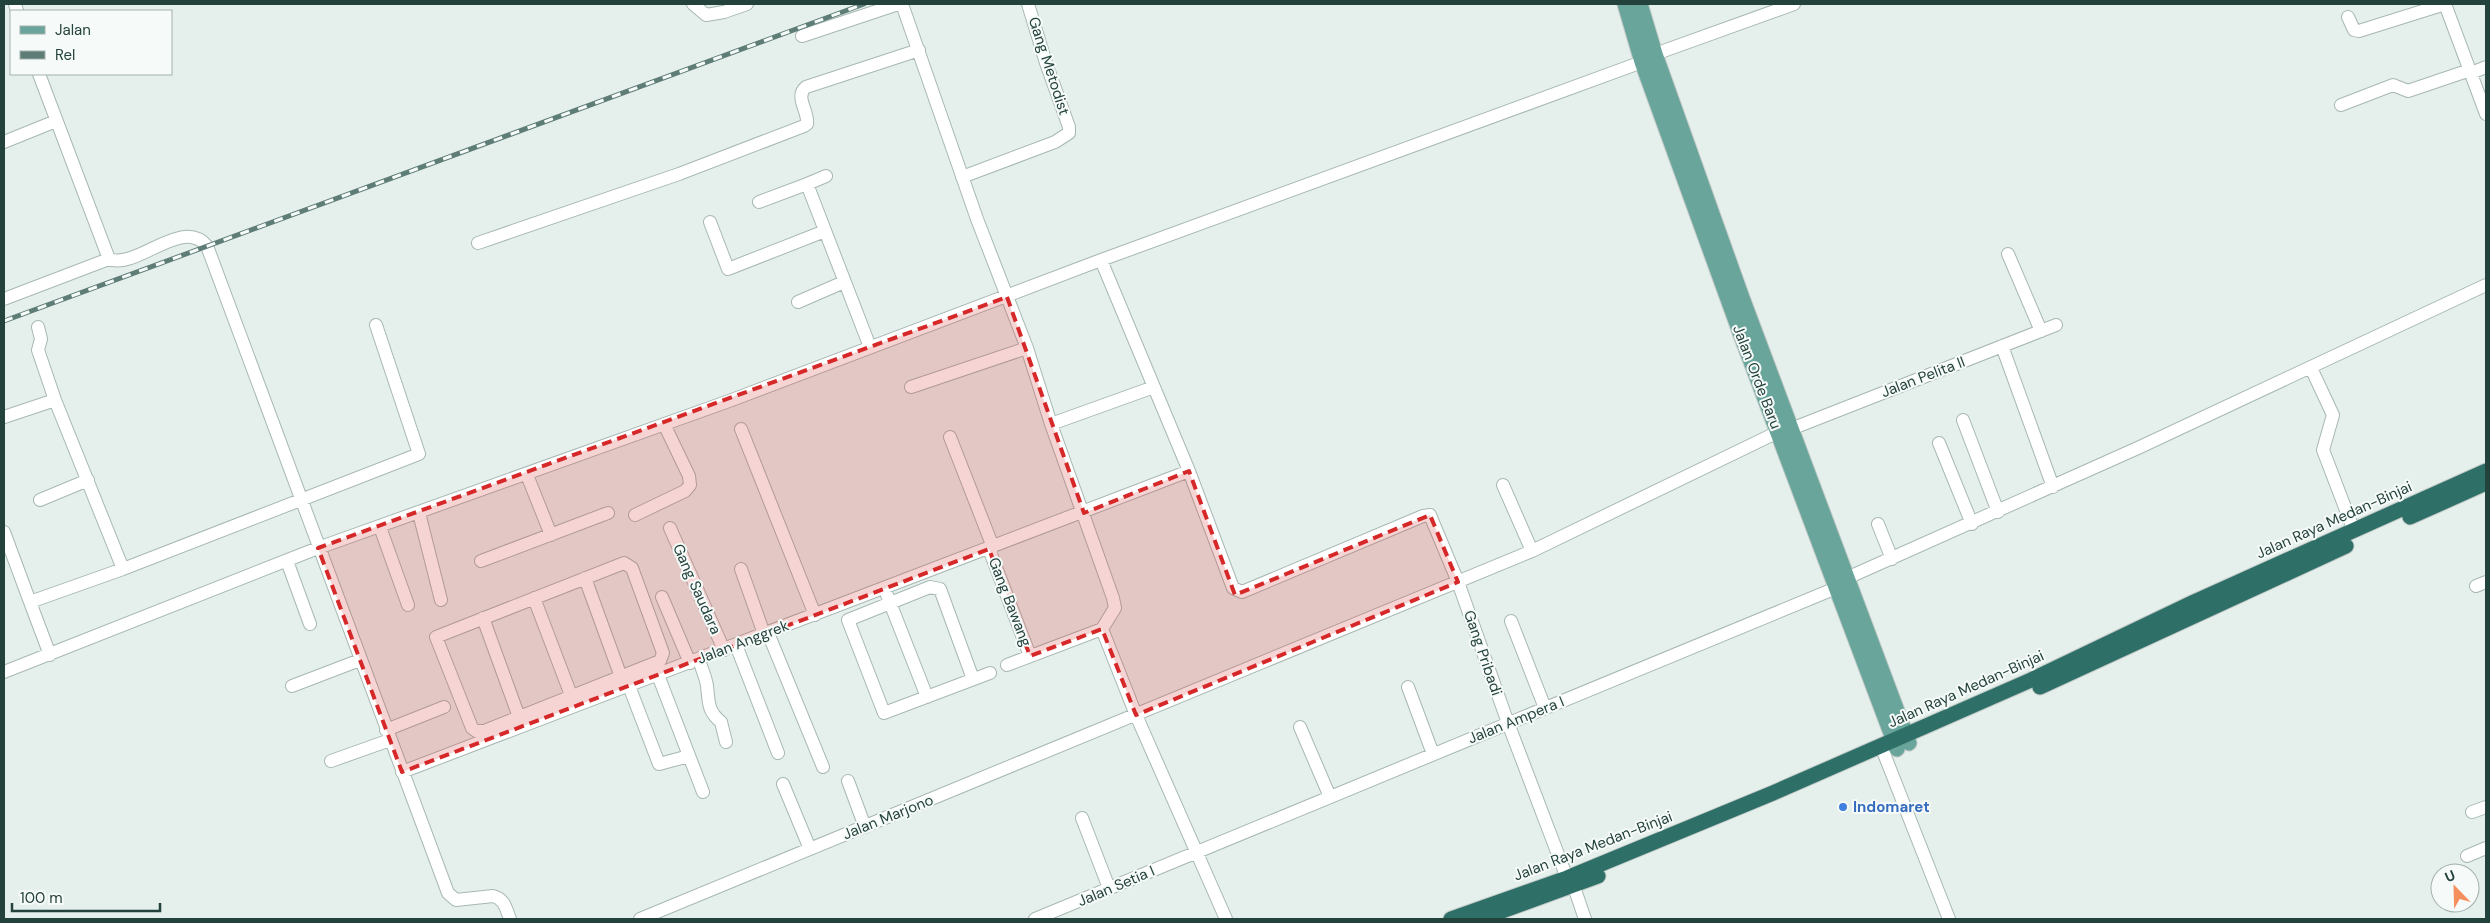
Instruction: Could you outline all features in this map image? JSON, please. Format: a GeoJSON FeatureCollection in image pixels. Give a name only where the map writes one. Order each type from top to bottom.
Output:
{"type":"FeatureCollection","features":[{"type":"Feature","properties":{"kind":"highway","name":"Jalan Raya Medan-Binjai"},"geometry":{"type":"LineString","coordinates":[[1480,919],[1895,744],[2089,665],[2486,471]]}},
{"type":"Feature","properties":{"kind":"highway","name":"Jalan Raya Medan-Binjai"},"geometry":{"type":"LineString","coordinates":[[2363,531],[2486,483]]}},
{"type":"Feature","properties":{"kind":"highway","name":"Jalan Raya Medan-Binjai"},"geometry":{"type":"LineString","coordinates":[[1451,919],[1570,882]]}},
{"type":"Feature","properties":{"kind":"main road","name":"Jalan Orde Baru"},"geometry":{"type":"LineString","coordinates":[[1625,4],[1648,58],[1784,431],[1842,583],[1895,744]]}},
{"type":"Feature","properties":{"kind":"main road","name":"Jalan Orde Baru"},"geometry":{"type":"LineString","coordinates":[[1640,4],[1648,58]]}},
{"type":"Feature","properties":{"kind":"street"},"geometry":{"type":"LineString","coordinates":[[693,4],[706,15],[723,8],[747,4]]}},
{"type":"Feature","properties":{"kind":"street"},"geometry":{"type":"LineString","coordinates":[[802,36],[898,4]]}},
{"type":"Feature","properties":{"kind":"street"},"geometry":{"type":"LineString","coordinates":[[902,4],[962,177],[1027,348],[1051,424],[1114,598],[1115,608],[1102,629],[1007,665]]}},
{"type":"Feature","properties":{"kind":"street","name":"Gang Metodist"},"geometry":{"type":"LineString","coordinates":[[962,177],[1056,142],[1069,133],[1069,127],[1028,4]]}},
{"type":"Feature","properties":{"kind":"street"},"geometry":{"type":"LineString","coordinates":[[4,672],[318,548],[664,424],[1794,4]]}},
{"type":"Feature","properties":{"kind":"street"},"geometry":{"type":"LineString","coordinates":[[2348,17],[2354,30],[2359,31],[2445,4],[2486,114]]}},
{"type":"Feature","properties":{"kind":"street"},"geometry":{"type":"LineString","coordinates":[[478,243],[679,174],[804,126],[808,119],[801,98],[802,90],[806,87],[919,50]]}},
{"type":"Feature","properties":{"kind":"street"},"geometry":{"type":"LineString","coordinates":[[2341,105],[2393,85],[2408,92],[2470,71],[2486,68]]}},
{"type":"Feature","properties":{"kind":"street"},"geometry":{"type":"LineString","coordinates":[[39,75],[108,259]]}},
{"type":"Feature","properties":{"kind":"street"},"geometry":{"type":"LineString","coordinates":[[4,142],[56,121]]}},
{"type":"Feature","properties":{"kind":"street"},"geometry":{"type":"LineString","coordinates":[[759,202],[826,176]]}},
{"type":"Feature","properties":{"kind":"street"},"geometry":{"type":"LineString","coordinates":[[807,184],[870,347]]}},
{"type":"Feature","properties":{"kind":"street"},"geometry":{"type":"LineString","coordinates":[[710,222],[728,269],[825,231]]}},
{"type":"Feature","properties":{"kind":"street"},"geometry":{"type":"LineString","coordinates":[[4,299],[108,259],[122,260],[189,236],[202,241],[207,246],[300,501],[448,892],[456,900],[493,896],[498,898],[504,902],[509,919]]}},
{"type":"Feature","properties":{"kind":"street"},"geometry":{"type":"LineString","coordinates":[[2008,254],[2041,331]]}},
{"type":"Feature","properties":{"kind":"street"},"geometry":{"type":"LineString","coordinates":[[1101,260],[1189,472]]}},
{"type":"Feature","properties":{"kind":"street"},"geometry":{"type":"LineString","coordinates":[[798,302],[844,282]]}},
{"type":"Feature","properties":{"kind":"street","name":"Jalan Ampera I"},"geometry":{"type":"LineString","coordinates":[[1196,852],[1842,583],[2486,286]]}},
{"type":"Feature","properties":{"kind":"street"},"geometry":{"type":"LineString","coordinates":[[30,602],[124,569],[419,454],[376,325]]}},
{"type":"Feature","properties":{"kind":"street","name":"Jalan Pelita II"},"geometry":{"type":"LineString","coordinates":[[1458,582],[1532,551],[1784,431],[2056,325]]}},
{"type":"Feature","properties":{"kind":"street"},"geometry":{"type":"LineString","coordinates":[[38,327],[41,336],[38,350],[55,400],[124,569]]}},
{"type":"Feature","properties":{"kind":"street"},"geometry":{"type":"LineString","coordinates":[[2002,346],[2053,487]]}},
{"type":"Feature","properties":{"kind":"street"},"geometry":{"type":"LineString","coordinates":[[911,387],[1027,348]]}},
{"type":"Feature","properties":{"kind":"street"},"geometry":{"type":"LineString","coordinates":[[2311,368],[2333,415],[2323,450],[2363,531]]}},
{"type":"Feature","properties":{"kind":"street"},"geometry":{"type":"LineString","coordinates":[[1051,424],[1154,387]]}},
{"type":"Feature","properties":{"kind":"street"},"geometry":{"type":"LineString","coordinates":[[4,417],[55,400]]}},
{"type":"Feature","properties":{"kind":"street"},"geometry":{"type":"LineString","coordinates":[[1963,420],[1998,512]]}},
{"type":"Feature","properties":{"kind":"street"},"geometry":{"type":"LineString","coordinates":[[635,515],[685,491],[690,485],[689,476],[664,424]]}},
{"type":"Feature","properties":{"kind":"street"},"geometry":{"type":"LineString","coordinates":[[741,428],[815,615]]}},
{"type":"Feature","properties":{"kind":"street","name":"Gang Bawang"},"geometry":{"type":"LineString","coordinates":[[950,437],[1030,656]]}},
{"type":"Feature","properties":{"kind":"street"},"geometry":{"type":"LineString","coordinates":[[1939,443],[1972,524]]}},
{"type":"Feature","properties":{"kind":"street","name":"Jalan Anggrek"},"geometry":{"type":"LineString","coordinates":[[402,772],[625,681],[658,675],[1189,472]]}},
{"type":"Feature","properties":{"kind":"street","name":"Gang Pribadi"},"geometry":{"type":"LineString","coordinates":[[1189,472],[1233,588],[1242,592],[1423,516],[1430,515],[1458,582],[1508,723],[1585,919]]}},
{"type":"Feature","properties":{"kind":"street"},"geometry":{"type":"LineString","coordinates":[[527,474],[551,535]]}},
{"type":"Feature","properties":{"kind":"street"},"geometry":{"type":"LineString","coordinates":[[40,500],[88,480]]}},
{"type":"Feature","properties":{"kind":"street"},"geometry":{"type":"LineString","coordinates":[[1503,485],[1532,551]]}},
{"type":"Feature","properties":{"kind":"street"},"geometry":{"type":"LineString","coordinates":[[419,513],[441,600]]}},
{"type":"Feature","properties":{"kind":"street"},"geometry":{"type":"LineString","coordinates":[[481,561],[608,513]]}},
{"type":"Feature","properties":{"kind":"street"},"geometry":{"type":"LineString","coordinates":[[1878,524],[1892,559]]}},
{"type":"Feature","properties":{"kind":"street"},"geometry":{"type":"LineString","coordinates":[[380,527],[408,605]]}},
{"type":"Feature","properties":{"kind":"street","name":"Gang Saudara"},"geometry":{"type":"LineString","coordinates":[[670,528],[730,647],[778,753]]}},
{"type":"Feature","properties":{"kind":"street"},"geometry":{"type":"LineString","coordinates":[[4,532],[50,655]]}},
{"type":"Feature","properties":{"kind":"street"},"geometry":{"type":"LineString","coordinates":[[287,561],[310,624]]}},
{"type":"Feature","properties":{"kind":"street"},"geometry":{"type":"LineString","coordinates":[[534,598],[574,701],[476,732],[472,728],[436,640],[437,636],[482,618],[624,563],[632,568],[663,658],[625,681]]}},
{"type":"Feature","properties":{"kind":"street"},"geometry":{"type":"LineString","coordinates":[[741,568],[766,634],[823,767]]}},
{"type":"Feature","properties":{"kind":"street"},"geometry":{"type":"LineString","coordinates":[[585,578],[659,764],[689,756]]}},
{"type":"Feature","properties":{"kind":"street","name":"Jalan Marjono"},"geometry":{"type":"LineString","coordinates":[[640,919],[1458,582]]}},
{"type":"Feature","properties":{"kind":"street"},"geometry":{"type":"LineString","coordinates":[[973,679],[940,589],[930,587],[848,620],[882,710],[887,712],[990,673]]}},
{"type":"Feature","properties":{"kind":"street"},"geometry":{"type":"LineString","coordinates":[[885,588],[928,697]]}},
{"type":"Feature","properties":{"kind":"street"},"geometry":{"type":"LineString","coordinates":[[662,597],[707,686],[707,697],[714,717],[720,722],[726,742]]}},
{"type":"Feature","properties":{"kind":"street"},"geometry":{"type":"LineString","coordinates":[[482,618],[519,717]]}},
{"type":"Feature","properties":{"kind":"street"},"geometry":{"type":"LineString","coordinates":[[1511,621],[1545,708]]}},
{"type":"Feature","properties":{"kind":"street"},"geometry":{"type":"LineString","coordinates":[[1102,629],[1136,715],[1226,919]]}},
{"type":"Feature","properties":{"kind":"street"},"geometry":{"type":"LineString","coordinates":[[292,686],[360,660]]}},
{"type":"Feature","properties":{"kind":"street"},"geometry":{"type":"LineString","coordinates":[[658,675],[703,792]]}},
{"type":"Feature","properties":{"kind":"street"},"geometry":{"type":"LineString","coordinates":[[1408,687],[1433,754]]}},
{"type":"Feature","properties":{"kind":"street"},"geometry":{"type":"LineString","coordinates":[[332,761],[444,707]]}},
{"type":"Feature","properties":{"kind":"street"},"geometry":{"type":"LineString","coordinates":[[1300,727],[1330,797]]}},
{"type":"Feature","properties":{"kind":"street"},"geometry":{"type":"LineString","coordinates":[[1895,744],[1949,919]]}},
{"type":"Feature","properties":{"kind":"street"},"geometry":{"type":"LineString","coordinates":[[848,781],[865,827]]}},
{"type":"Feature","properties":{"kind":"street"},"geometry":{"type":"LineString","coordinates":[[783,784],[810,849]]}},
{"type":"Feature","properties":{"kind":"street"},"geometry":{"type":"LineString","coordinates":[[2472,812],[2486,807]]}},
{"type":"Feature","properties":{"kind":"street"},"geometry":{"type":"LineString","coordinates":[[1082,818],[1109,888]]}},
{"type":"Feature","properties":{"kind":"street"},"geometry":{"type":"LineString","coordinates":[[2467,856],[2486,848]]}},
{"type":"Feature","properties":{"kind":"street","name":"Jalan Setia I"},"geometry":{"type":"LineString","coordinates":[[1035,919],[1196,852]]}},
{"type":"Feature","properties":{"kind":"highlighted area"},"geometry":{"type":"Polygon","coordinates":[[[1007,297],[1084,513],[1189,471],[1235,595],[1430,515],[1458,582],[1136,715],[1102,629],[1030,656],[989,549],[402,772],[318,548],[1007,297]]]}},
{"type":"Feature","properties":{"kind":"railway"},"geometry":{"type":"LineString","coordinates":[[4,321],[864,4]]}},
{"type":"Feature","properties":{"kind":"place","name":"Indomaret"},"geometry":{"type":"Point","coordinates":[1843,807]}}]}
